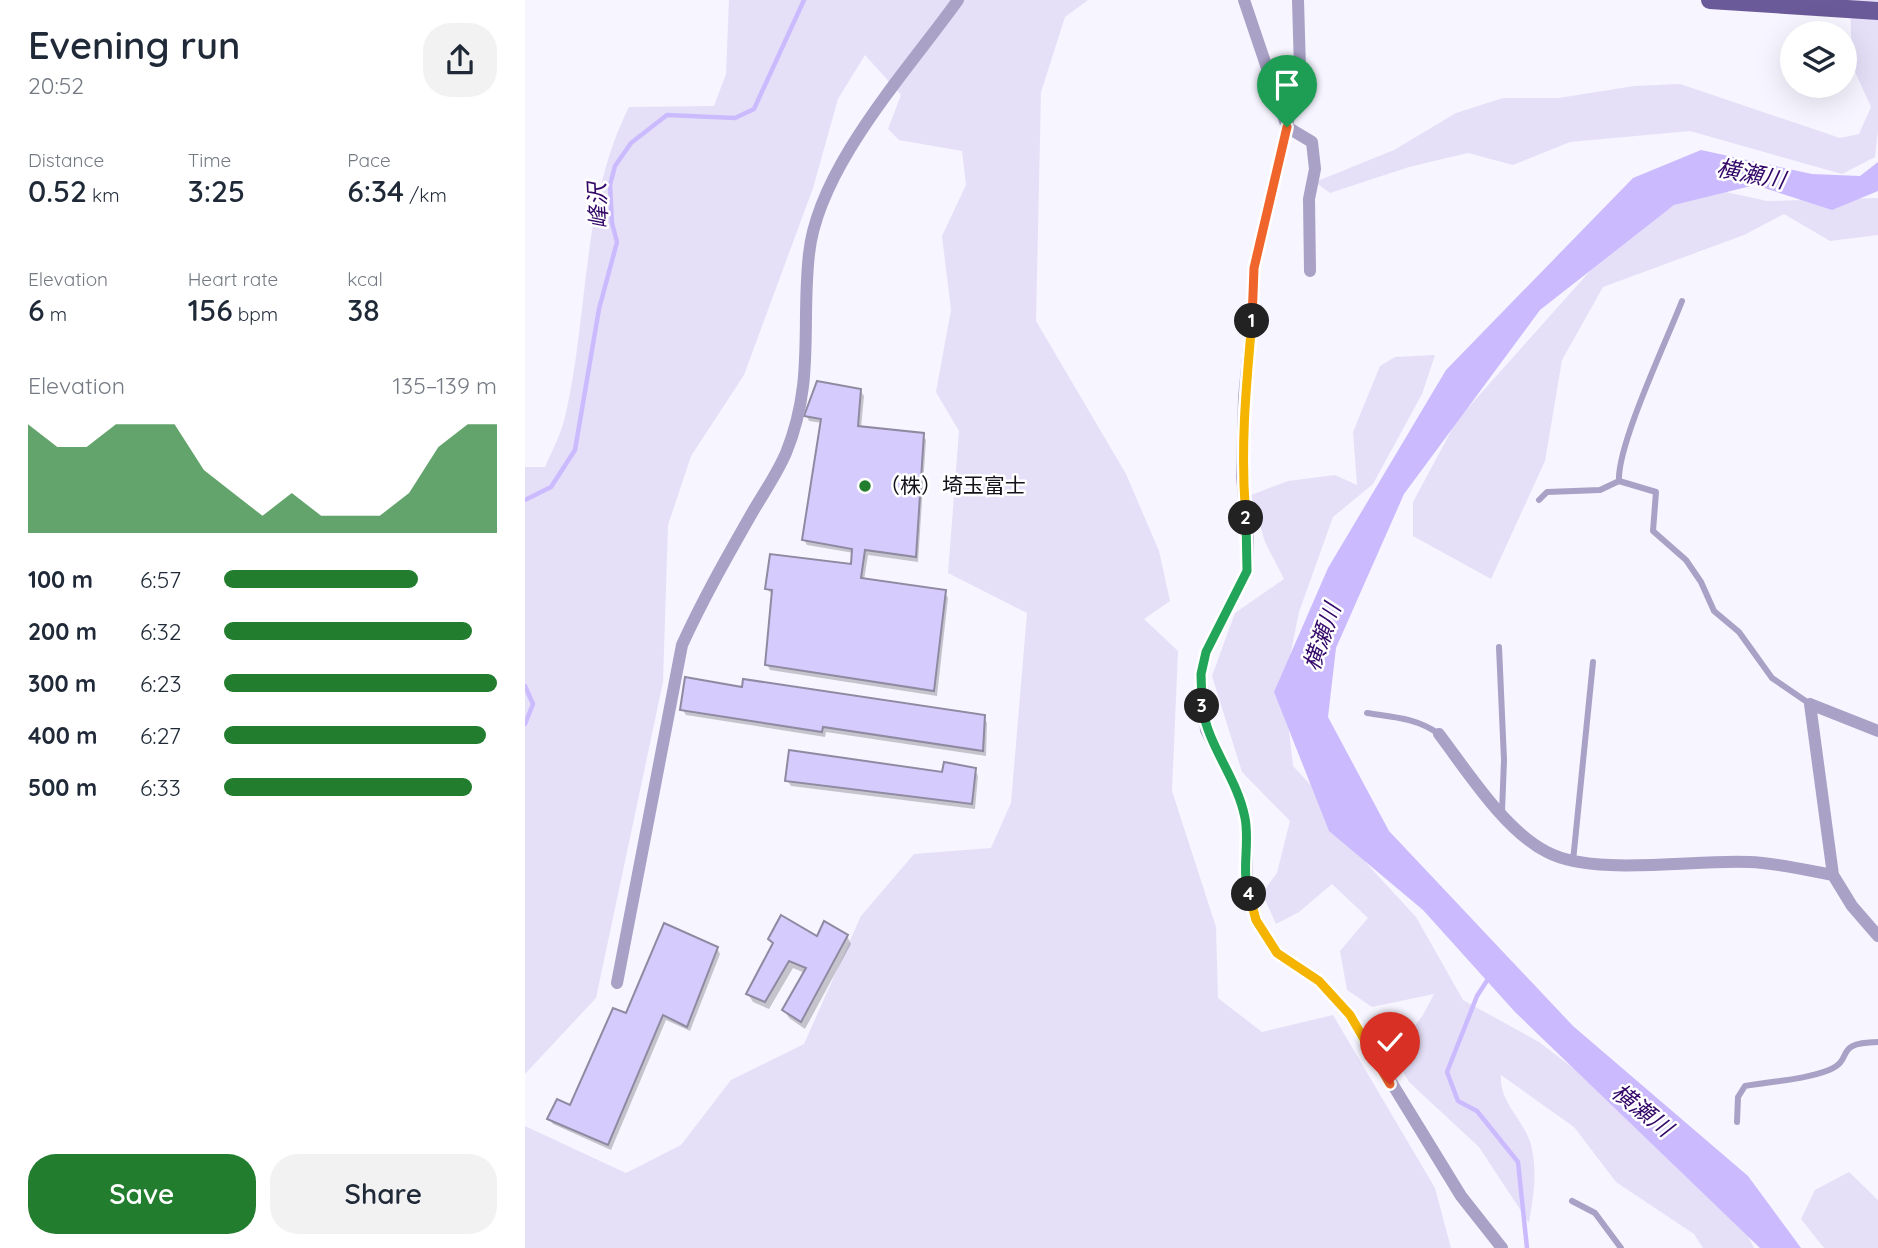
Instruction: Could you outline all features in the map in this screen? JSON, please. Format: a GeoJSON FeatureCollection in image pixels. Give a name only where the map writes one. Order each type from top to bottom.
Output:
{"type":"FeatureCollection","features":[{"type":"Feature","properties":{"kind":"main road"},"geometry":{"type":"LineString","coordinates":[[1710,0],[1872,10]]}},
{"type":"Feature","properties":{"kind":"street"},"geometry":{"type":"LineString","coordinates":[[617,984],[682,645],[701,604],[785,455],[798,418],[807,358],[809,253],[818,218],[843,160],[958,0]]}},
{"type":"Feature","properties":{"kind":"street"},"geometry":{"type":"LineString","coordinates":[[1244,0],[1287,127],[1312,142],[1315,169],[1309,199],[1310,271]]}},
{"type":"Feature","properties":{"kind":"street"},"geometry":{"type":"LineString","coordinates":[[1298,0],[1300,69],[1254,268],[1243,411],[1242,477],[1248,539],[1247,571],[1206,652],[1201,674],[1206,730],[1238,792],[1246,820],[1247,888],[1256,920],[1277,953],[1319,981],[1350,1015],[1461,1196],[1502,1248]]}},
{"type":"Feature","properties":{"kind":"street"},"geometry":{"type":"LineString","coordinates":[[1810,704],[1878,732]]}},
{"type":"Feature","properties":{"kind":"street"},"geometry":{"type":"LineString","coordinates":[[1810,704],[1833,875],[1852,906],[1878,936]]}},
{"type":"Feature","properties":{"kind":"street"},"geometry":{"type":"LineString","coordinates":[[1439,734],[1502,814],[1531,842],[1548,853],[1573,861],[1637,865],[1749,862],[1833,875]]}},
{"type":"Feature","properties":{"kind":"lane"},"geometry":{"type":"LineString","coordinates":[[1619,481],[1618,469],[1629,436],[1682,301]]}},
{"type":"Feature","properties":{"kind":"lane"},"geometry":{"type":"LineString","coordinates":[[1539,500],[1547,492],[1600,490],[1619,481],[1656,492],[1653,531],[1686,560],[1702,582],[1714,611],[1739,632],[1772,677],[1810,704]]}},
{"type":"Feature","properties":{"kind":"lane"},"geometry":{"type":"LineString","coordinates":[[1499,647],[1504,760],[1502,814]]}},
{"type":"Feature","properties":{"kind":"lane"},"geometry":{"type":"LineString","coordinates":[[1573,861],[1593,662]]}},
{"type":"Feature","properties":{"kind":"lane"},"geometry":{"type":"LineString","coordinates":[[1367,713],[1405,718],[1425,724],[1439,734]]}},
{"type":"Feature","properties":{"kind":"lane"},"geometry":{"type":"LineString","coordinates":[[1737,1122],[1738,1097],[1745,1086],[1826,1071],[1838,1063],[1849,1046],[1856,1042],[1878,1042]]}},
{"type":"Feature","properties":{"kind":"lane"},"geometry":{"type":"LineString","coordinates":[[1572,1201],[1595,1213],[1621,1248]]}},
{"type":"Feature","properties":{"kind":"shaded area"},"geometry":{"type":"Polygon","coordinates":[[[729,0],[1088,0],[1065,17],[1041,92],[1036,321],[1126,474],[1159,551],[1170,601],[1144,619],[1178,651],[1172,791],[1216,927],[1218,998],[1262,1032],[1333,1015],[1435,1188],[1451,1248],[525,1248],[525,1126],[626,1173],[681,1145],[731,1080],[804,1044],[861,916],[914,854],[991,848],[1011,803],[1027,613],[948,573],[959,431],[936,392],[951,310],[942,236],[966,185],[962,151],[899,140],[888,129],[901,95],[865,55],[838,99],[813,188],[744,375],[691,456],[668,525],[663,682],[596,998],[525,1074],[525,467],[545,467],[563,423],[573,378],[594,220],[613,143],[629,107],[714,106],[726,74],[729,0]]]}},
{"type":"Feature","properties":{"kind":"shaded area"},"geometry":{"type":"Polygon","coordinates":[[[1850,0],[1878,0],[1878,130],[1875,157],[1842,174],[1690,131],[1570,142],[1513,165],[1468,153],[1409,167],[1330,193],[1315,182],[1394,150],[1456,113],[1503,98],[1559,98],[1634,86],[1680,84],[1840,138],[1859,134],[1871,107],[1857,76],[1857,21],[1851,21],[1850,0]]]}},
{"type":"Feature","properties":{"kind":"shaded area"},"geometry":{"type":"Polygon","coordinates":[[[1703,187],[1767,201],[1878,198],[1878,235],[1830,241],[1784,214],[1744,235],[1603,287],[1562,360],[1545,461],[1491,579],[1413,536],[1413,502],[1457,420],[1615,243],[1703,187]]]}},
{"type":"Feature","properties":{"kind":"shaded area"},"geometry":{"type":"Polygon","coordinates":[[[1435,355],[1422,394],[1373,484],[1333,517],[1299,612],[1284,686],[1293,766],[1333,809],[1368,865],[1416,917],[1463,1000],[1539,1042],[1658,1133],[1726,1192],[1754,1248],[1703,1248],[1694,1234],[1616,1182],[1574,1127],[1501,1075],[1504,1094],[1528,1136],[1533,1155],[1534,1184],[1529,1223],[1479,1147],[1409,1082],[1393,1055],[1423,1015],[1434,994],[1372,1007],[1347,990],[1340,951],[1368,918],[1332,884],[1299,912],[1276,924],[1262,893],[1277,873],[1290,821],[1242,772],[1212,676],[1235,613],[1284,579],[1265,542],[1251,495],[1288,481],[1335,475],[1357,485],[1353,432],[1380,366],[1395,357],[1435,355]]]}},
{"type":"Feature","properties":{"kind":"shaded area"},"geometry":{"type":"Polygon","coordinates":[[[1849,1172],[1878,1200],[1878,1248],[1824,1248],[1801,1219],[1815,1190],[1849,1172]]]}},
{"type":"Feature","properties":{"kind":"water","name":"横瀬川"},"geometry":{"type":"Polygon","coordinates":[[[1701,150],[1812,174],[1860,176],[1878,162],[1878,191],[1832,210],[1755,185],[1674,205],[1540,310],[1404,494],[1336,648],[1328,717],[1389,831],[1573,1026],[1748,1176],[1801,1248],[1760,1248],[1515,1012],[1423,910],[1329,831],[1274,692],[1328,568],[1446,370],[1633,178],[1701,150]]]}},
{"type":"Feature","properties":{"kind":"building","name":"（株）埼玉富士"},"geometry":{"type":"Polygon","coordinates":[[[817,381],[861,389],[858,426],[924,433],[916,557],[865,550],[861,578],[946,590],[934,691],[765,665],[772,590],[765,589],[770,554],[851,564],[852,549],[802,540],[821,419],[804,416],[817,381]]]}},
{"type":"Feature","properties":{"kind":"building"},"geometry":{"type":"Polygon","coordinates":[[[685,677],[742,687],[743,679],[985,715],[983,751],[823,727],[822,732],[680,710],[685,677]]]}},
{"type":"Feature","properties":{"kind":"building"},"geometry":{"type":"Polygon","coordinates":[[[789,750],[942,772],[944,762],[976,768],[972,804],[785,781],[789,750]]]}},
{"type":"Feature","properties":{"kind":"building"},"geometry":{"type":"Polygon","coordinates":[[[781,915],[817,936],[824,921],[848,935],[801,1022],[782,1010],[806,968],[789,961],[765,1002],[746,994],[773,943],[768,939],[781,915]]]}},
{"type":"Feature","properties":{"kind":"building"},"geometry":{"type":"Polygon","coordinates":[[[664,923],[718,947],[687,1027],[663,1015],[608,1145],[547,1119],[557,1099],[570,1105],[613,1008],[626,1013],[664,923]]]}},
{"type":"Feature","properties":{"kind":"waterway","name":"峰沢"},"geometry":{"type":"LineString","coordinates":[[525,500],[551,487],[575,450],[599,309],[617,242],[612,223],[610,185],[615,166],[631,143],[667,115],[735,118],[754,109],[804,0]]}},
{"type":"Feature","properties":{"kind":"waterway","name":"峰沢"},"geometry":{"type":"LineString","coordinates":[[525,686],[533,704],[525,724]]}},
{"type":"Feature","properties":{"kind":"waterway"},"geometry":{"type":"LineString","coordinates":[[1490,976],[1477,996],[1447,1072],[1458,1101],[1477,1111],[1518,1162],[1527,1248]]}},
{"type":"Feature","properties":{"kind":"place","name":"（株）埼玉富士"},"geometry":{"type":"Point","coordinates":[865,486]}},
{"type":"Feature","properties":{"kind":"route"},"geometry":{"type":"LineString","coordinates":[[1287,127],[1254,268],[1244,397],[1242,477],[1248,539],[1247,571],[1206,652],[1201,674],[1202,707],[1206,730],[1238,792],[1246,820],[1247,888],[1256,920],[1277,953],[1319,981],[1350,1015],[1390,1084]]}}]}
